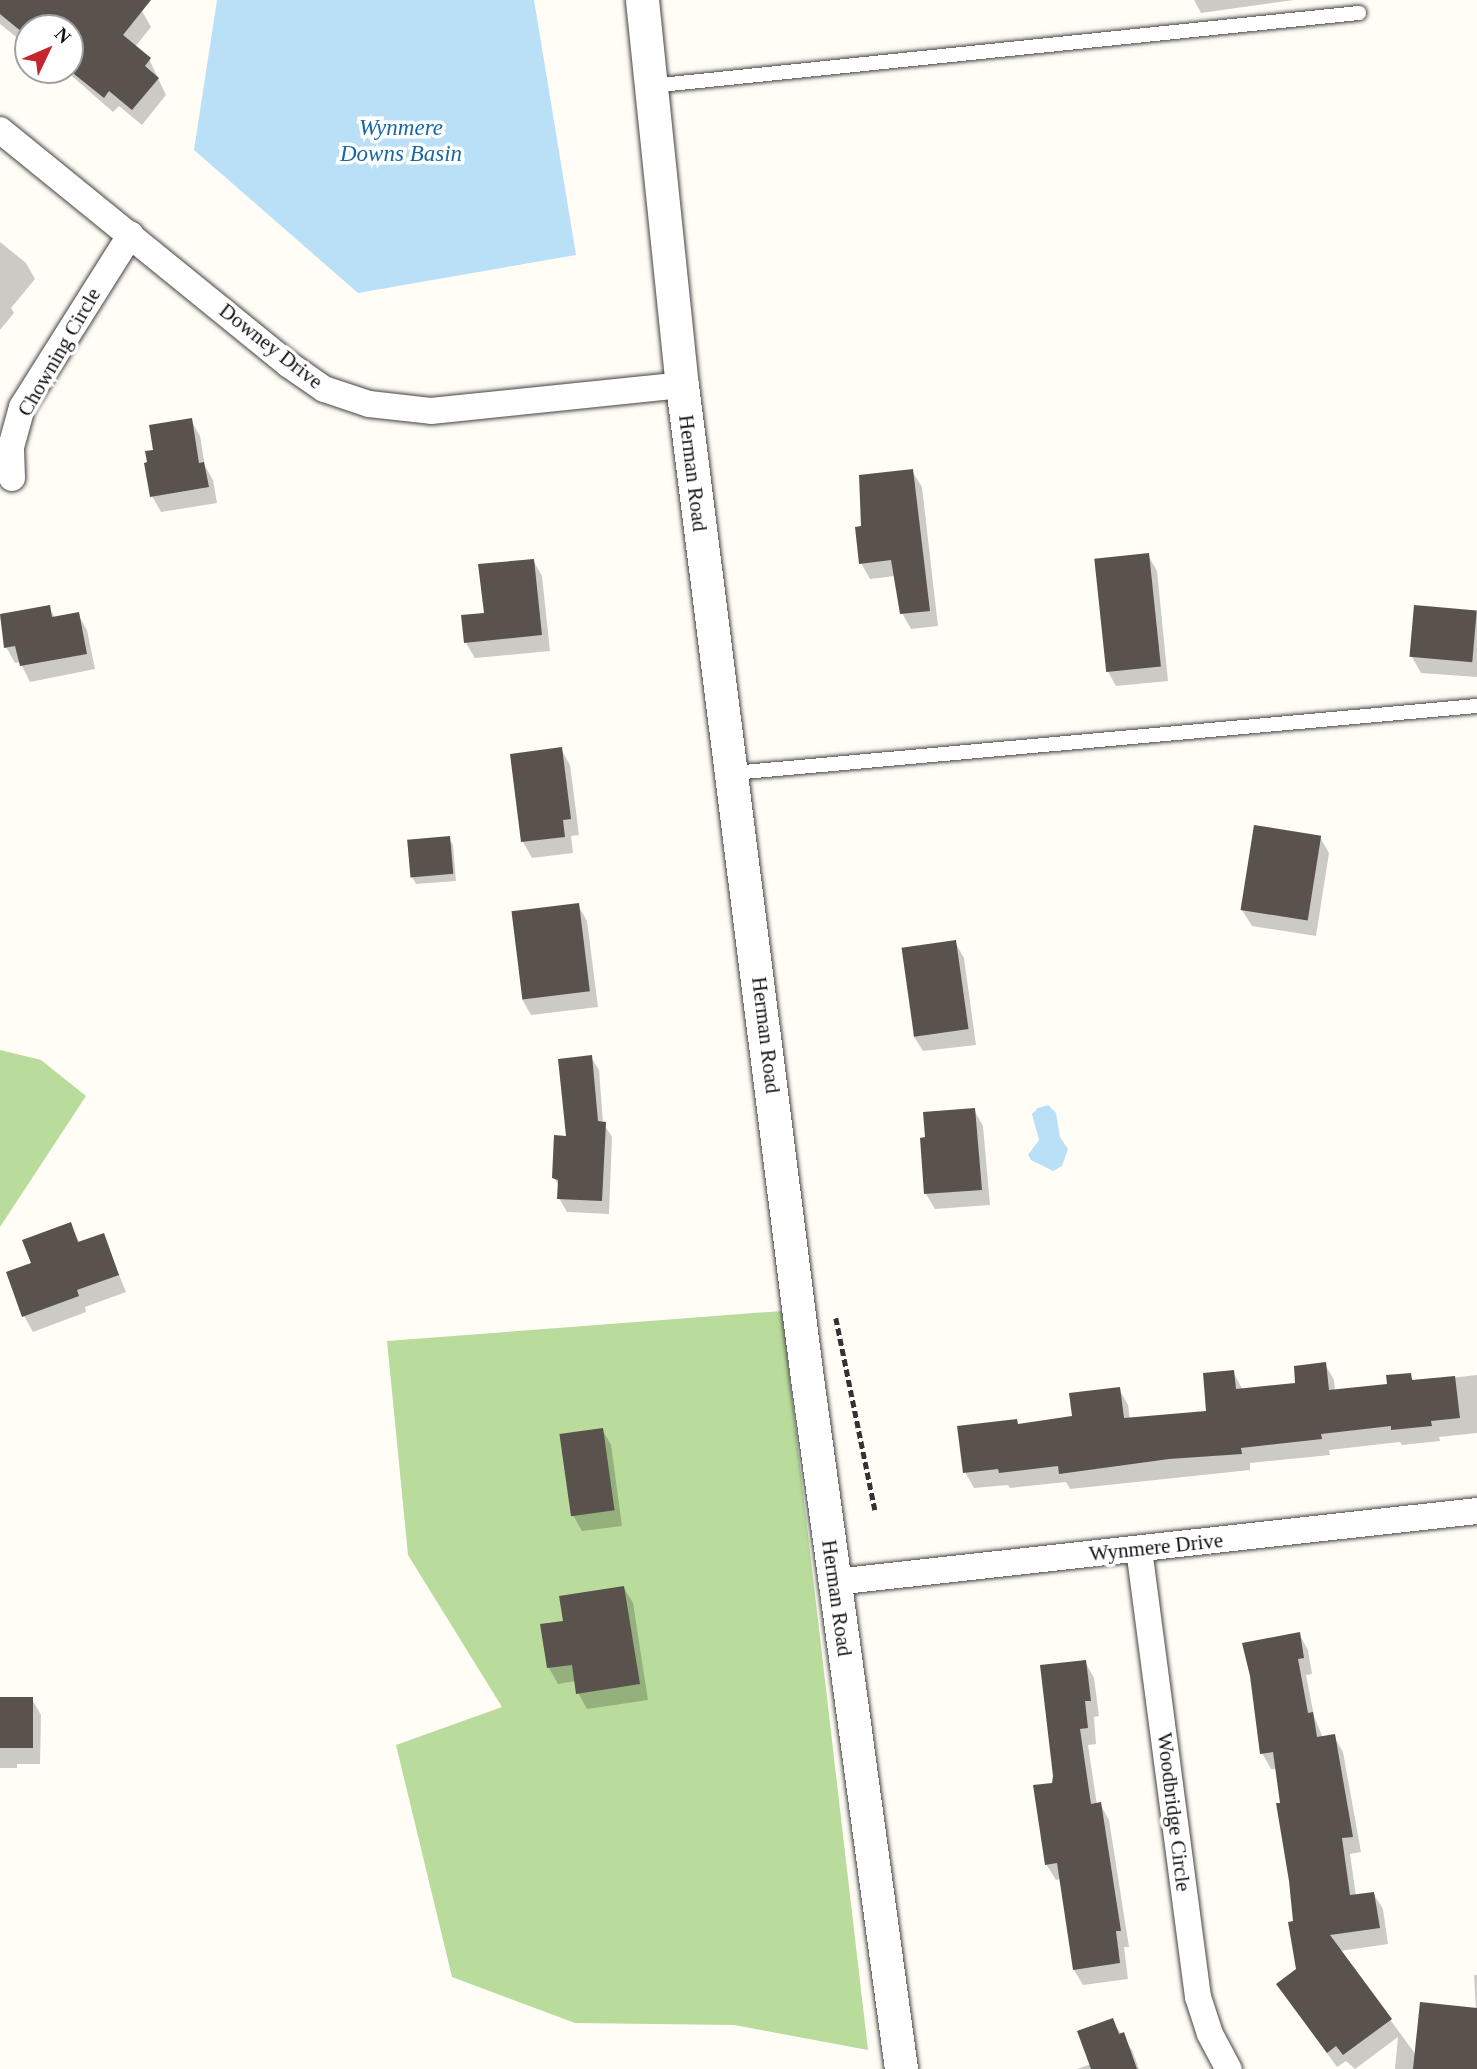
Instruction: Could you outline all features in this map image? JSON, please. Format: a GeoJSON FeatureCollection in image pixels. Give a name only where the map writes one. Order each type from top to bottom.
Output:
{"type":"FeatureCollection","features":[{"type":"Feature","properties":{"kind":"street","name":"Herman Road"},"geometry":{"type":"LineString","coordinates":[[642,0],[682,385],[835,1582],[901,2069]]}},
{"type":"Feature","properties":{"kind":"street","name":"Downey Drive"},"geometry":{"type":"LineString","coordinates":[[0,130],[288,364],[324,389],[369,404],[431,411],[682,385]]}},
{"type":"Feature","properties":{"kind":"street","name":"Chowning Circle"},"geometry":{"type":"LineString","coordinates":[[12,478],[11,447],[22,407],[131,234]]}},
{"type":"Feature","properties":{"kind":"street","name":"Wynmere Drive"},"geometry":{"type":"LineString","coordinates":[[835,1582],[891,1573],[1139,1549],[1477,1511]]}},
{"type":"Feature","properties":{"kind":"street","name":"Woodbridge Circle"},"geometry":{"type":"LineString","coordinates":[[1139,1549],[1198,1997],[1210,2034],[1229,2069]]}},
{"type":"Feature","properties":{"kind":"lane"},"geometry":{"type":"LineString","coordinates":[[650,86],[1359,13]]}},
{"type":"Feature","properties":{"kind":"lane"},"geometry":{"type":"LineString","coordinates":[[733,773],[1477,706]]}},
{"type":"Feature","properties":{"kind":"path"},"geometry":{"type":"LineString","coordinates":[[835,1309],[875,1510]]}},
{"type":"Feature","properties":{"kind":"green space"},"geometry":{"type":"Polygon","coordinates":[[[0,1050],[41,1060],[86,1096],[0,1227],[0,1050]]]}},
{"type":"Feature","properties":{"kind":"green space"},"geometry":{"type":"Polygon","coordinates":[[[782,1311],[868,2050],[734,2025],[575,2023],[452,1977],[396,1745],[502,1707],[408,1555],[387,1341],[782,1311]]]}},
{"type":"Feature","properties":{"kind":"water","name":"Wynmere Downs Basin"},"geometry":{"type":"Polygon","coordinates":[[[217,0],[534,0],[576,255],[358,293],[194,150],[217,0]]]}},
{"type":"Feature","properties":{"kind":"water"},"geometry":{"type":"Polygon","coordinates":[[[1048,1105],[1056,1113],[1060,1137],[1068,1149],[1062,1166],[1053,1171],[1031,1160],[1028,1155],[1039,1140],[1032,1114],[1038,1108],[1048,1105]]]}},
{"type":"Feature","properties":{"kind":"building"},"geometry":{"type":"Polygon","coordinates":[[[0,0],[151,0],[123,35],[151,58],[145,66],[159,78],[132,110],[109,91],[104,98],[84,82],[84,14],[14,14],[14,26],[0,14],[0,0]]]}},
{"type":"Feature","properties":{"kind":"building"},"geometry":{"type":"Polygon","coordinates":[[[192,418],[199,463],[204,462],[209,487],[150,497],[144,463],[147,462],[145,451],[153,450],[149,425],[192,418]]]}},
{"type":"Feature","properties":{"kind":"building"},"geometry":{"type":"Polygon","coordinates":[[[913,469],[930,611],[900,614],[891,560],[859,564],[855,527],[861,526],[859,475],[913,469]]]}},
{"type":"Feature","properties":{"kind":"building"},"geometry":{"type":"Polygon","coordinates":[[[1149,553],[1161,666],[1106,672],[1094,559],[1149,553]]]}},
{"type":"Feature","properties":{"kind":"building"},"geometry":{"type":"Polygon","coordinates":[[[534,559],[542,635],[464,643],[461,615],[484,613],[478,564],[534,559]]]}},
{"type":"Feature","properties":{"kind":"building"},"geometry":{"type":"Polygon","coordinates":[[[50,605],[52,617],[79,612],[87,654],[20,666],[15,646],[4,648],[0,614],[50,605]]]}},
{"type":"Feature","properties":{"kind":"building"},"geometry":{"type":"Polygon","coordinates":[[[1414,605],[1477,610],[1472,662],[1409,657],[1414,605]]]}},
{"type":"Feature","properties":{"kind":"building"},"geometry":{"type":"Polygon","coordinates":[[[562,747],[571,819],[563,820],[565,837],[521,842],[510,754],[562,747]]]}},
{"type":"Feature","properties":{"kind":"building"},"geometry":{"type":"Polygon","coordinates":[[[1254,825],[1321,836],[1308,921],[1241,910],[1254,825]]]}},
{"type":"Feature","properties":{"kind":"building"},"geometry":{"type":"Polygon","coordinates":[[[450,836],[453,874],[410,878],[407,840],[450,836]]]}},
{"type":"Feature","properties":{"kind":"building"},"geometry":{"type":"Polygon","coordinates":[[[579,903],[590,991],[522,1000],[512,911],[579,903]]]}},
{"type":"Feature","properties":{"kind":"building"},"geometry":{"type":"Polygon","coordinates":[[[956,940],[969,1029],[914,1037],[902,948],[956,940]]]}},
{"type":"Feature","properties":{"kind":"building"},"geometry":{"type":"Polygon","coordinates":[[[592,1055],[598,1121],[606,1122],[602,1201],[557,1199],[558,1180],[552,1178],[554,1135],[566,1136],[558,1059],[592,1055]]]}},
{"type":"Feature","properties":{"kind":"building"},"geometry":{"type":"Polygon","coordinates":[[[975,1108],[982,1190],[924,1194],[920,1138],[925,1137],[923,1112],[975,1108]]]}},
{"type":"Feature","properties":{"kind":"building"},"geometry":{"type":"Polygon","coordinates":[[[71,1222],[78,1242],[104,1233],[119,1275],[77,1290],[79,1296],[22,1317],[6,1272],[31,1263],[22,1240],[71,1222]]]}},
{"type":"Feature","properties":{"kind":"building"},"geometry":{"type":"Polygon","coordinates":[[[1326,1362],[1329,1390],[1387,1384],[1386,1375],[1411,1373],[1412,1380],[1455,1376],[1460,1418],[1431,1421],[1432,1426],[1391,1430],[1391,1426],[1321,1434],[1322,1439],[1241,1448],[1242,1454],[1169,1459],[1059,1474],[1058,1466],[999,1473],[998,1469],[963,1473],[957,1426],[1017,1419],[1018,1424],[1072,1416],[1069,1393],[1120,1387],[1124,1418],[1206,1411],[1203,1373],[1234,1370],[1236,1389],[1295,1383],[1294,1366],[1326,1362]]]}},
{"type":"Feature","properties":{"kind":"building"},"geometry":{"type":"Polygon","coordinates":[[[603,1428],[615,1510],[571,1516],[559,1434],[603,1428]]]}},
{"type":"Feature","properties":{"kind":"building"},"geometry":{"type":"Polygon","coordinates":[[[624,1586],[640,1684],[576,1694],[572,1665],[547,1668],[540,1624],[563,1621],[559,1596],[624,1586]]]}},
{"type":"Feature","properties":{"kind":"building"},"geometry":{"type":"Polygon","coordinates":[[[1300,1632],[1304,1658],[1298,1659],[1308,1713],[1313,1712],[1317,1737],[1335,1734],[1353,1837],[1342,1838],[1350,1895],[1374,1892],[1380,1928],[1330,1935],[1392,2019],[1343,2055],[1336,2046],[1327,2053],[1276,1984],[1296,1969],[1288,1922],[1293,1921],[1276,1803],[1280,1803],[1273,1752],[1260,1754],[1250,1676],[1242,1643],[1300,1632]]]}},
{"type":"Feature","properties":{"kind":"building"},"geometry":{"type":"Polygon","coordinates":[[[1086,1660],[1091,1701],[1085,1701],[1088,1728],[1080,1729],[1091,1804],[1101,1802],[1121,1931],[1116,1931],[1120,1963],[1073,1970],[1057,1863],[1045,1865],[1033,1785],[1052,1783],[1053,1776],[1040,1665],[1086,1660]]]}},
{"type":"Feature","properties":{"kind":"building"},"geometry":{"type":"Polygon","coordinates":[[[0,1697],[33,1697],[33,1748],[0,1748],[0,1697]]]}},
{"type":"Feature","properties":{"kind":"building"},"geometry":{"type":"Polygon","coordinates":[[[1420,2002],[1477,2008],[1477,2069],[1413,2069],[1420,2002]]]}},
{"type":"Feature","properties":{"kind":"building"},"geometry":{"type":"Polygon","coordinates":[[[1113,2018],[1119,2034],[1124,2032],[1137,2069],[1091,2069],[1077,2031],[1113,2018]]]}}]}
